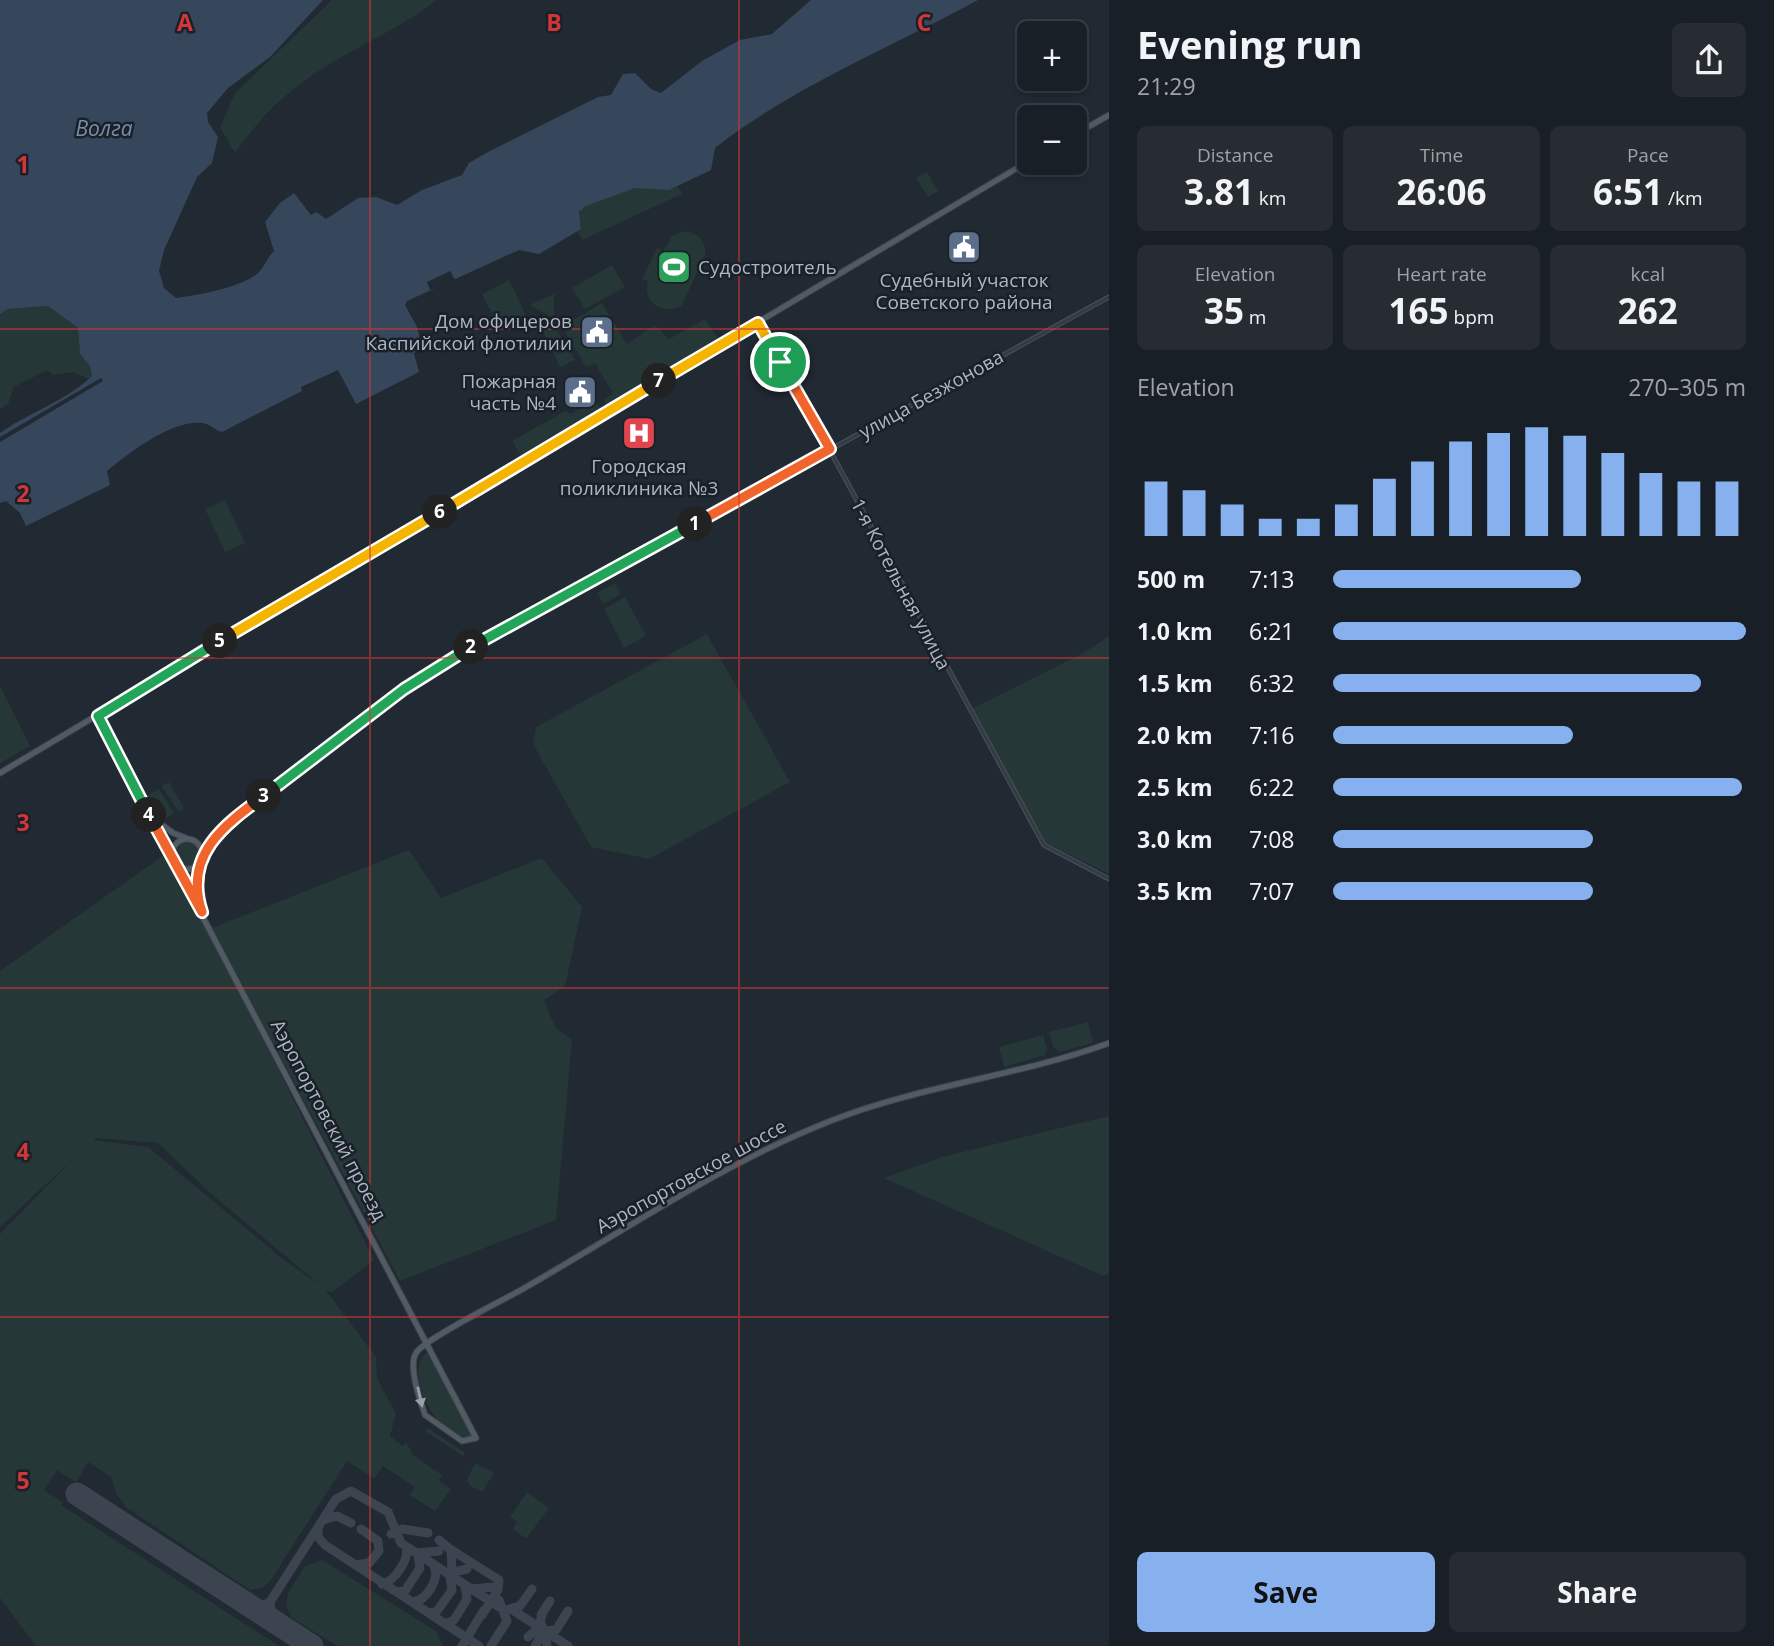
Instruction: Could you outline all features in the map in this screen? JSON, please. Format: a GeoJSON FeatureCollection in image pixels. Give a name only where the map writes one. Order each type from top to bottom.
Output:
{"type":"FeatureCollection","features":[{"type":"Feature","properties":{"kind":"main road"},"geometry":{"type":"LineString","coordinates":[[1087,128],[1109,115]]}},
{"type":"Feature","properties":{"kind":"main road"},"geometry":{"type":"LineString","coordinates":[[0,774],[280,604],[407,533],[1017,168]]}},
{"type":"Feature","properties":{"kind":"main road"},"geometry":{"type":"LineString","coordinates":[[98,716],[149,813],[167,829],[198,844],[201,860],[197,890],[202,912]]}},
{"type":"Feature","properties":{"kind":"main road","name":"Аэропортовский проезд"},"geometry":{"type":"LineString","coordinates":[[149,813],[428,1343],[476,1438],[472,1440],[458,1440],[425,1415],[414,1359],[418,1349],[428,1343]]}},
{"type":"Feature","properties":{"kind":"main road"},"geometry":{"type":"LineString","coordinates":[[188,838],[176,842],[174,861],[186,869],[201,860]]}},
{"type":"Feature","properties":{"kind":"main road","name":"Аэропортовское шоссе"},"geometry":{"type":"LineString","coordinates":[[428,1343],[653,1212],[780,1142],[884,1101],[1109,1042]]}},
{"type":"Feature","properties":{"kind":"street","name":"улица Безжонова"},"geometry":{"type":"LineString","coordinates":[[201,860],[222,827],[404,689],[475,644],[542,611],[830,449],[1109,297]]}},
{"type":"Feature","properties":{"kind":"street","name":"1-я Котельная улица"},"geometry":{"type":"LineString","coordinates":[[758,323],[830,449],[1044,845],[1109,879]]}},
{"type":"Feature","properties":{"kind":"shaded area"},"geometry":{"type":"Polygon","coordinates":[[[332,0],[437,0],[298,86],[264,117],[235,153],[220,127],[235,93],[332,0]]]}},
{"type":"Feature","properties":{"kind":"shaded area"},"geometry":{"type":"Polygon","coordinates":[[[927,172],[938,191],[928,197],[916,178],[927,172]]]}},
{"type":"Feature","properties":{"kind":"shaded area"},"geometry":{"type":"Polygon","coordinates":[[[678,186],[682,194],[582,240],[578,232],[581,226],[579,214],[589,204],[632,188],[668,189],[678,186]]]}},
{"type":"Feature","properties":{"kind":"shaded area","name":"Судостроитель"},"geometry":{"type":"Polygon","coordinates":[[[686,231],[701,239],[705,246],[705,255],[682,305],[661,308],[651,301],[647,289],[648,281],[642,279],[657,248],[663,251],[673,235],[686,231]]]}},
{"type":"Feature","properties":{"kind":"shaded area"},"geometry":{"type":"Polygon","coordinates":[[[612,265],[625,287],[585,309],[572,288],[612,265]]]}},
{"type":"Feature","properties":{"kind":"shaded area"},"geometry":{"type":"Polygon","coordinates":[[[509,280],[526,315],[500,329],[482,294],[509,280]]]}},
{"type":"Feature","properties":{"kind":"shaded area"},"geometry":{"type":"Polygon","coordinates":[[[554,294],[554,315],[551,317],[530,305],[554,294]]]}},
{"type":"Feature","properties":{"kind":"shaded area"},"geometry":{"type":"Polygon","coordinates":[[[602,303],[627,344],[655,325],[669,339],[705,319],[718,338],[606,406],[604,399],[613,393],[595,363],[586,367],[560,323],[567,318],[570,322],[602,303]]]}},
{"type":"Feature","properties":{"kind":"shaded area"},"geometry":{"type":"Polygon","coordinates":[[[48,306],[78,328],[80,354],[90,366],[92,376],[88,379],[74,372],[53,375],[47,370],[14,387],[8,404],[0,409],[0,314],[8,309],[48,306]]]}},
{"type":"Feature","properties":{"kind":"shaded area"},"geometry":{"type":"Polygon","coordinates":[[[552,322],[575,360],[560,367],[541,328],[552,322]]]}},
{"type":"Feature","properties":{"kind":"shaded area"},"geometry":{"type":"Polygon","coordinates":[[[595,400],[601,410],[521,456],[512,441],[565,411],[571,414],[595,400]]]}},
{"type":"Feature","properties":{"kind":"shaded area"},"geometry":{"type":"Polygon","coordinates":[[[225,500],[245,543],[225,552],[205,509],[225,500]]]}},
{"type":"Feature","properties":{"kind":"shaded area"},"geometry":{"type":"Polygon","coordinates":[[[615,583],[621,594],[603,604],[597,593],[615,583]]]}},
{"type":"Feature","properties":{"kind":"shaded area"},"geometry":{"type":"Polygon","coordinates":[[[625,597],[646,636],[624,648],[604,609],[625,597]]]}},
{"type":"Feature","properties":{"kind":"shaded area"},"geometry":{"type":"Polygon","coordinates":[[[707,634],[790,782],[649,859],[591,847],[533,744],[536,727],[707,634]]]}},
{"type":"Feature","properties":{"kind":"shaded area"},"geometry":{"type":"Polygon","coordinates":[[[1109,636],[1109,874],[1046,843],[971,709],[1085,652],[1109,636]]]}},
{"type":"Feature","properties":{"kind":"shaded area"},"geometry":{"type":"Polygon","coordinates":[[[0,686],[30,746],[0,763],[0,686]]]}},
{"type":"Feature","properties":{"kind":"shaded area"},"geometry":{"type":"Polygon","coordinates":[[[169,782],[184,808],[179,812],[161,786],[169,782]]]}},
{"type":"Feature","properties":{"kind":"shaded area"},"geometry":{"type":"Polygon","coordinates":[[[159,789],[174,813],[164,820],[147,796],[159,789]]]}},
{"type":"Feature","properties":{"kind":"shaded area"},"geometry":{"type":"Polygon","coordinates":[[[187,842],[198,849],[199,854],[192,865],[187,866],[176,859],[175,854],[182,843],[187,842]]]}},
{"type":"Feature","properties":{"kind":"shaded area"},"geometry":{"type":"Polygon","coordinates":[[[409,850],[441,898],[542,858],[582,907],[565,986],[544,1000],[555,1027],[572,1040],[556,1220],[400,1281],[212,928],[409,850]]]}},
{"type":"Feature","properties":{"kind":"shaded area"},"geometry":{"type":"Polygon","coordinates":[[[164,855],[199,912],[374,1260],[331,1293],[325,1289],[376,1357],[377,1378],[396,1414],[390,1436],[403,1446],[406,1442],[414,1456],[442,1475],[439,1481],[451,1489],[435,1511],[409,1495],[415,1487],[383,1466],[374,1479],[347,1461],[271,1580],[264,1587],[250,1590],[127,1508],[117,1495],[111,1477],[88,1462],[76,1482],[57,1470],[44,1490],[62,1502],[61,1505],[279,1646],[36,1646],[0,1598],[0,1234],[72,1160],[0,1227],[0,971],[164,855]],[[94,1140],[148,1147],[283,1259],[320,1285],[209,1192],[158,1143],[94,1140]]]}},
{"type":"Feature","properties":{"kind":"shaded area"},"geometry":{"type":"Polygon","coordinates":[[[1088,1022],[1093,1043],[1059,1052],[1053,1047],[1049,1032],[1088,1022]]]}},
{"type":"Feature","properties":{"kind":"shaded area"},"geometry":{"type":"Polygon","coordinates":[[[1043,1035],[1047,1049],[1045,1055],[1004,1067],[999,1047],[1043,1035]]]}},
{"type":"Feature","properties":{"kind":"shaded area"},"geometry":{"type":"Polygon","coordinates":[[[1109,1116],[1109,1274],[1103,1276],[884,1178],[942,1157],[1109,1116]]]}},
{"type":"Feature","properties":{"kind":"shaded area"},"geometry":{"type":"Polygon","coordinates":[[[429,1351],[471,1436],[458,1436],[446,1429],[426,1403],[419,1372],[421,1360],[429,1351]]]}},
{"type":"Feature","properties":{"kind":"shaded area"},"geometry":{"type":"Polygon","coordinates":[[[428,1428],[465,1453],[463,1456],[425,1431],[428,1428]]]}},
{"type":"Feature","properties":{"kind":"shaded area"},"geometry":{"type":"Polygon","coordinates":[[[475,1463],[494,1473],[482,1492],[470,1486],[467,1480],[475,1463]]]}},
{"type":"Feature","properties":{"kind":"shaded area"},"geometry":{"type":"Polygon","coordinates":[[[527,1492],[549,1508],[526,1539],[513,1529],[517,1522],[510,1517],[527,1492]]]}},
{"type":"Feature","properties":{"kind":"shaded area"},"geometry":{"type":"Polygon","coordinates":[[[322,1560],[436,1631],[443,1646],[337,1646],[292,1618],[286,1606],[288,1593],[305,1566],[322,1560]]]}},
{"type":"Feature","properties":{"kind":"water","name":"Волга"},"geometry":{"type":"Polygon","coordinates":[[[0,0],[323,0],[270,57],[228,88],[207,113],[208,122],[218,137],[212,163],[197,177],[164,250],[159,271],[164,288],[176,298],[233,286],[261,270],[274,251],[265,222],[280,203],[294,193],[311,215],[316,212],[326,219],[358,198],[376,197],[397,205],[422,190],[462,175],[469,163],[488,152],[598,97],[611,95],[623,74],[635,73],[651,89],[661,93],[702,61],[740,40],[772,34],[811,0],[978,0],[777,105],[715,148],[711,170],[669,190],[635,188],[586,206],[579,212],[581,229],[539,254],[519,250],[407,301],[405,305],[419,335],[414,354],[419,372],[356,404],[338,370],[301,387],[302,391],[222,432],[202,423],[190,423],[164,432],[107,471],[110,485],[26,526],[20,513],[6,501],[0,503],[0,433],[71,392],[92,376],[90,366],[80,354],[78,328],[48,306],[8,309],[0,314],[0,0]]]}},
{"type":"Feature","properties":{"kind":"pier"},"geometry":{"type":"Polygon","coordinates":[[[450,271],[455,280],[430,290],[427,282],[450,271]]]}},
{"type":"Feature","properties":{"kind":"pier"},"geometry":{"type":"Polygon","coordinates":[[[101,378],[103,381],[0,442],[0,437],[101,378]]]}},
{"type":"Feature","properties":{"kind":"taxiway"},"geometry":{"type":"LineString","coordinates":[[247,1604],[260,1607],[270,1602],[336,1499],[351,1491],[388,1512],[401,1543],[499,1607]]}},
{"type":"Feature","properties":{"kind":"taxiway"},"geometry":{"type":"LineString","coordinates":[[323,1520],[337,1516],[351,1523]]}},
{"type":"Feature","properties":{"kind":"taxiway"},"geometry":{"type":"LineString","coordinates":[[318,1528],[318,1537],[325,1545],[479,1646]]}},
{"type":"Feature","properties":{"kind":"taxiway"},"geometry":{"type":"LineString","coordinates":[[355,1565],[369,1563],[379,1551],[378,1541],[361,1529]]}},
{"type":"Feature","properties":{"kind":"taxiway"},"geometry":{"type":"LineString","coordinates":[[391,1534],[402,1529],[428,1533]]}},
{"type":"Feature","properties":{"kind":"taxiway"},"geometry":{"type":"LineString","coordinates":[[439,1540],[451,1550],[452,1573],[456,1580]]}},
{"type":"Feature","properties":{"kind":"taxiway"},"geometry":{"type":"LineString","coordinates":[[382,1584],[400,1569],[406,1558],[406,1547]]}},
{"type":"Feature","properties":{"kind":"taxiway"},"geometry":{"type":"LineString","coordinates":[[450,1549],[499,1580],[498,1590],[482,1615]]}},
{"type":"Feature","properties":{"kind":"taxiway"},"geometry":{"type":"LineString","coordinates":[[417,1553],[439,1551]]}},
{"type":"Feature","properties":{"kind":"taxiway"},"geometry":{"type":"LineString","coordinates":[[397,1592],[405,1591],[420,1568],[418,1556]]}},
{"type":"Feature","properties":{"kind":"taxiway"},"geometry":{"type":"LineString","coordinates":[[413,1602],[423,1597],[434,1583],[434,1566]]}},
{"type":"Feature","properties":{"kind":"taxiway"},"geometry":{"type":"LineString","coordinates":[[449,1573],[467,1569]]}},
{"type":"Feature","properties":{"kind":"taxiway"},"geometry":{"type":"LineString","coordinates":[[429,1613],[437,1611],[452,1590],[450,1577]]}},
{"type":"Feature","properties":{"kind":"taxiway"},"geometry":{"type":"LineString","coordinates":[[445,1624],[454,1620],[467,1599],[465,1587]]}},
{"type":"Feature","properties":{"kind":"taxiway"},"geometry":{"type":"LineString","coordinates":[[471,1589],[494,1587]]}},
{"type":"Feature","properties":{"kind":"taxiway"},"geometry":{"type":"LineString","coordinates":[[509,1609],[520,1606],[532,1589]]}},
{"type":"Feature","properties":{"kind":"taxiway"},"geometry":{"type":"LineString","coordinates":[[491,1646],[507,1621],[499,1600]]}},
{"type":"Feature","properties":{"kind":"taxiway"},"geometry":{"type":"LineString","coordinates":[[541,1615],[550,1601]]}},
{"type":"Feature","properties":{"kind":"taxiway"},"geometry":{"type":"LineString","coordinates":[[270,1602],[272,1616],[280,1626]]}},
{"type":"Feature","properties":{"kind":"taxiway"},"geometry":{"type":"LineString","coordinates":[[511,1609],[568,1646]]}},
{"type":"Feature","properties":{"kind":"taxiway"},"geometry":{"type":"LineString","coordinates":[[462,1646],[484,1610]]}},
{"type":"Feature","properties":{"kind":"taxiway"},"geometry":{"type":"LineString","coordinates":[[547,1646],[545,1631],[556,1630],[568,1611]]}},
{"type":"Feature","properties":{"kind":"taxiway"},"geometry":{"type":"LineString","coordinates":[[528,1637],[535,1631],[544,1630],[540,1622],[543,1612]]}},
{"type":"Feature","properties":{"kind":"taxiway"},"geometry":{"type":"LineString","coordinates":[[535,1646],[541,1636],[539,1627]]}},
{"type":"Feature","properties":{"kind":"runway"},"geometry":{"type":"LineString","coordinates":[[77,1494],[312,1646]]}},
{"type":"Feature","properties":{"kind":"place","name":"Судебный участок Советского района"},"geometry":{"type":"Point","coordinates":[964,247]}},
{"type":"Feature","properties":{"kind":"place","name":"Судостроитель"},"geometry":{"type":"Point","coordinates":[674,267]}},
{"type":"Feature","properties":{"kind":"place","name":"Дом офицеров Каспийской флотилии"},"geometry":{"type":"Point","coordinates":[597,332]}},
{"type":"Feature","properties":{"kind":"place","name":"Пожарная часть №4"},"geometry":{"type":"Point","coordinates":[580,392]}},
{"type":"Feature","properties":{"kind":"place","name":"Городская поликлиника №3"},"geometry":{"type":"Point","coordinates":[639,433]}},
{"type":"Feature","properties":{"kind":"route"},"geometry":{"type":"LineString","coordinates":[[758,323],[780,362],[830,449],[542,611],[475,644],[404,689],[332,742],[222,827],[200,861],[197,890],[202,912],[98,716],[280,604],[407,533],[758,323]]}}]}
